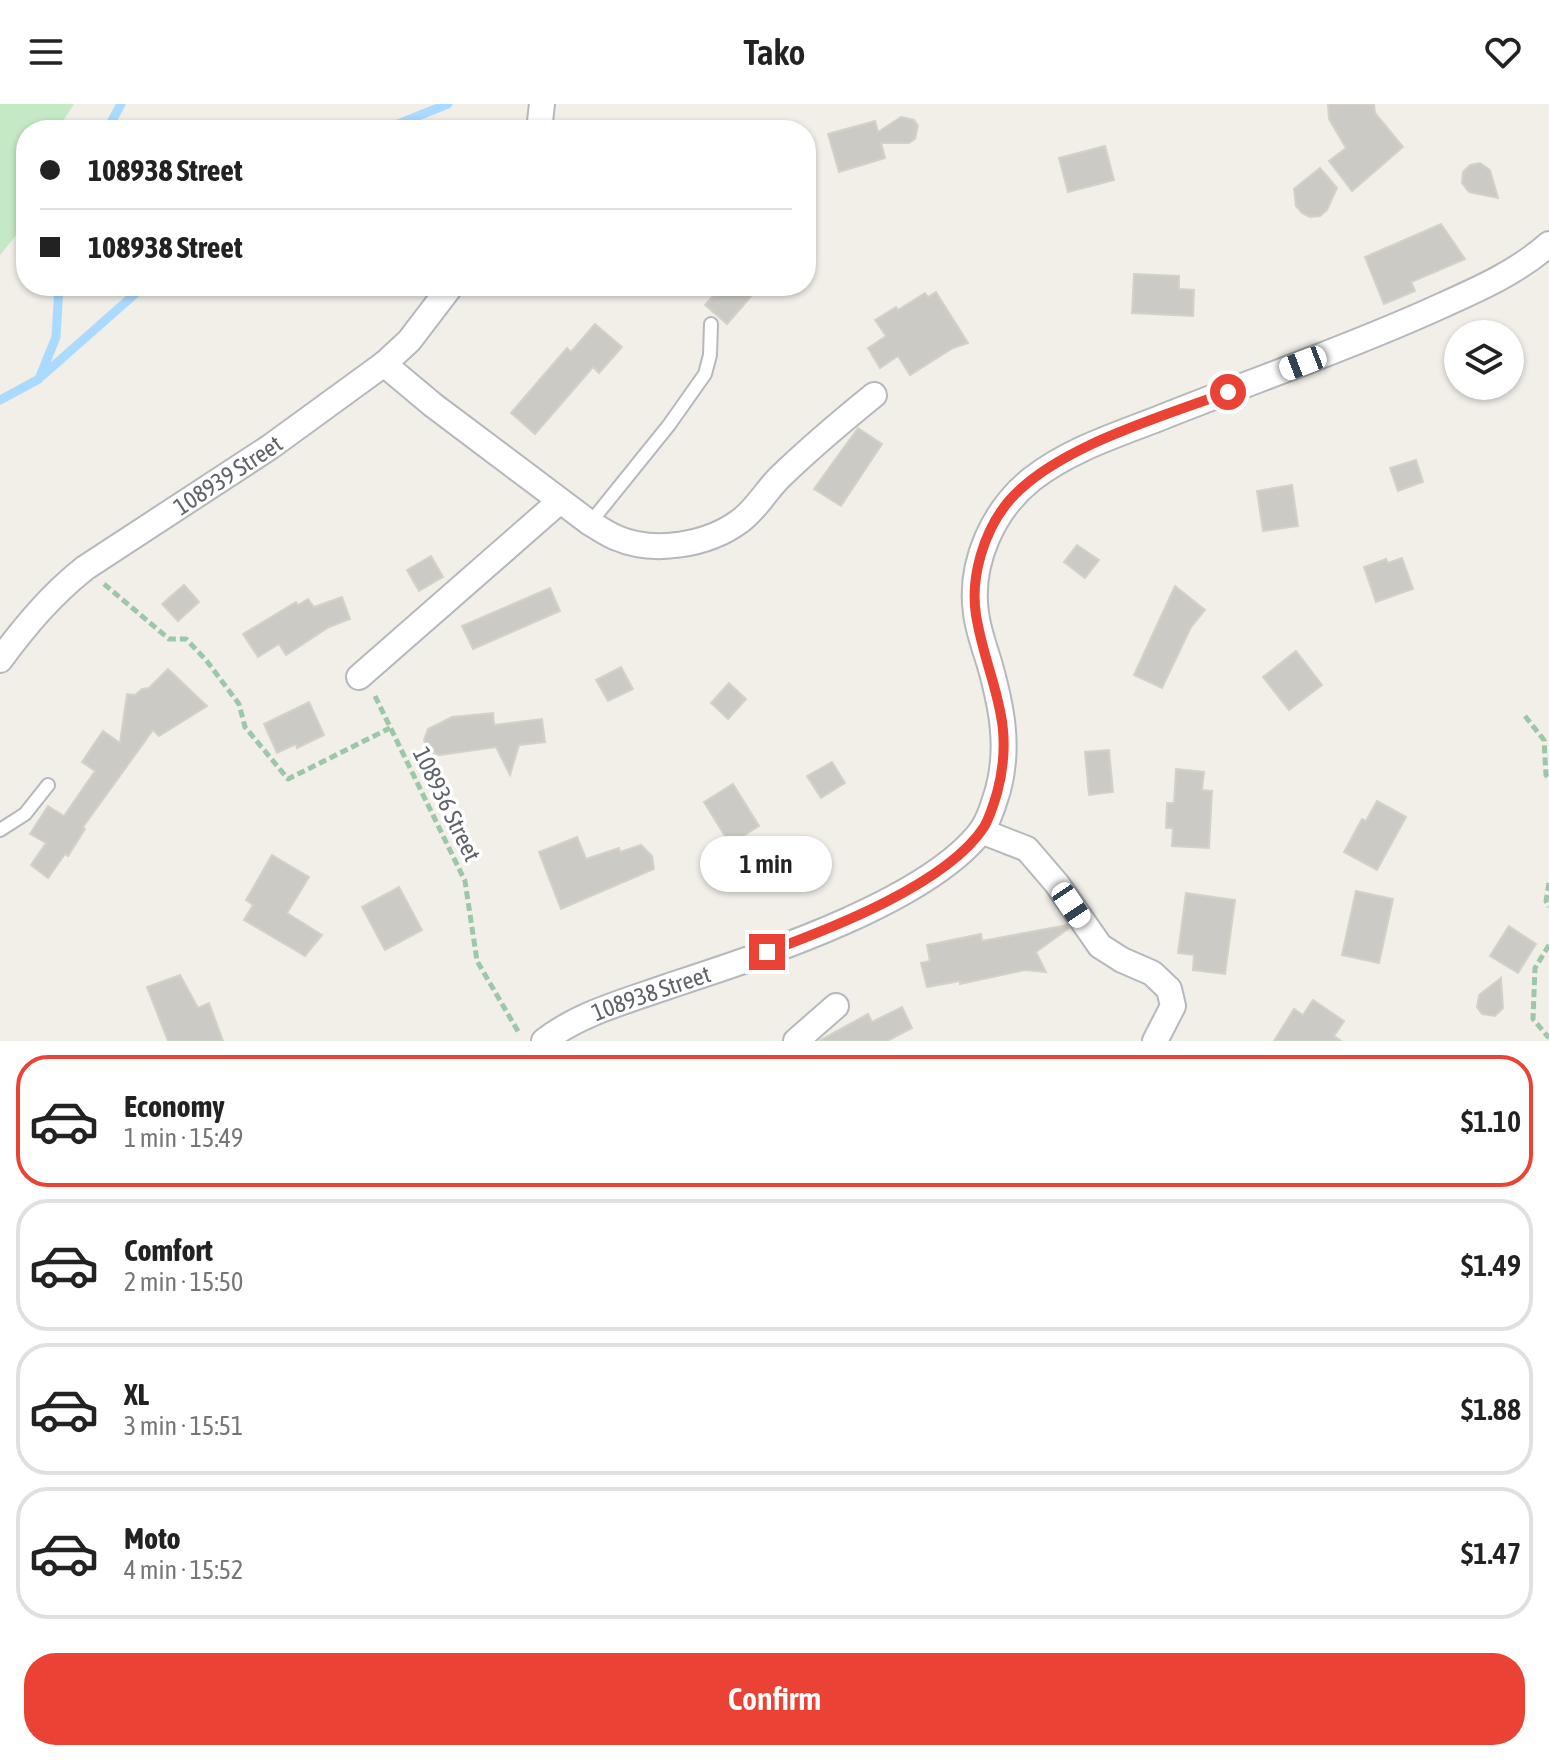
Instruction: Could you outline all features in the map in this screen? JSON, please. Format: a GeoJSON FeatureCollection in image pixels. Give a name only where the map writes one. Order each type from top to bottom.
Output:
{"type":"FeatureCollection","features":[{"type":"Feature","properties":{"kind":"street","name":"108938 Street"},"geometry":{"type":"LineString","coordinates":[[544,1041],[570,1023],[790,943],[872,908],[930,877],[981,831],[995,801],[1004,749],[997,692],[976,615],[976,587],[985,543],[995,521],[1009,501],[1049,466],[1098,442],[1401,324],[1478,289],[1518,267],[1549,244]]}},
{"type":"Feature","properties":{"kind":"street","name":"108939 Street"},"geometry":{"type":"LineString","coordinates":[[0,660],[32,616],[58,590],[85,568],[270,447],[384,364],[409,341],[443,296]]}},
{"type":"Feature","properties":{"kind":"street"},"geometry":{"type":"LineString","coordinates":[[384,364],[433,405],[590,523],[617,538],[637,544],[681,545],[713,537],[742,520],[779,478],[819,440],[874,395]]}},
{"type":"Feature","properties":{"kind":"street"},"geometry":{"type":"LineString","coordinates":[[359,677],[560,501]]}},
{"type":"Feature","properties":{"kind":"street"},"geometry":{"type":"LineString","coordinates":[[981,831],[1027,849],[1057,884],[1100,946],[1152,973],[1169,989],[1173,1006],[1155,1041]]}},
{"type":"Feature","properties":{"kind":"street"},"geometry":{"type":"LineString","coordinates":[[796,1041],[836,1006]]}},
{"type":"Feature","properties":{"kind":"lane"},"geometry":{"type":"LineString","coordinates":[[590,523],[669,425],[705,374],[710,355],[711,324]]}},
{"type":"Feature","properties":{"kind":"lane"},"geometry":{"type":"LineString","coordinates":[[0,830],[25,814],[48,785]]}},
{"type":"Feature","properties":{"kind":"path"},"geometry":{"type":"LineString","coordinates":[[85,568],[169,639],[186,639],[239,704],[245,727],[288,779],[390,728]]}},
{"type":"Feature","properties":{"kind":"path","name":"108936 Street"},"geometry":{"type":"LineString","coordinates":[[359,677],[373,692],[465,881],[477,961],[524,1041]]}},
{"type":"Feature","properties":{"kind":"path"},"geometry":{"type":"LineString","coordinates":[[1525,716],[1544,740],[1546,775],[1549,778]]}},
{"type":"Feature","properties":{"kind":"path"},"geometry":{"type":"LineString","coordinates":[[1549,883],[1546,901],[1549,907]]}},
{"type":"Feature","properties":{"kind":"path"},"geometry":{"type":"LineString","coordinates":[[1549,945],[1535,968],[1533,1019],[1549,1038]]}},
{"type":"Feature","properties":{"kind":"green space"},"geometry":{"type":"Polygon","coordinates":[[[0,104],[74,104],[64,120],[16,120],[16,235],[0,255],[0,104]]]}},
{"type":"Feature","properties":{"kind":"building"},"geometry":{"type":"Polygon","coordinates":[[[1328,104],[1374,104],[1375,113],[1403,147],[1352,191],[1329,161],[1346,148],[1329,119],[1328,104]]]}},
{"type":"Feature","properties":{"kind":"building"},"geometry":{"type":"Polygon","coordinates":[[[901,117],[914,120],[918,126],[915,139],[909,143],[881,143],[885,158],[839,172],[828,134],[875,121],[878,132],[901,117]]]}},
{"type":"Feature","properties":{"kind":"building"},"geometry":{"type":"Polygon","coordinates":[[[1105,146],[1114,180],[1068,192],[1059,158],[1105,146]]]}},
{"type":"Feature","properties":{"kind":"building"},"geometry":{"type":"Polygon","coordinates":[[[1480,163],[1490,170],[1498,198],[1469,192],[1462,183],[1463,172],[1470,165],[1480,163]]]}},
{"type":"Feature","properties":{"kind":"building"},"geometry":{"type":"Polygon","coordinates":[[[1320,168],[1337,188],[1327,210],[1320,216],[1310,217],[1296,206],[1294,189],[1320,168]]]}},
{"type":"Feature","properties":{"kind":"building"},"geometry":{"type":"Polygon","coordinates":[[[1441,224],[1465,259],[1411,282],[1415,291],[1384,304],[1365,257],[1441,224]]]}},
{"type":"Feature","properties":{"kind":"building"},"geometry":{"type":"Polygon","coordinates":[[[1134,274],[1179,276],[1179,289],[1194,290],[1193,316],[1132,313],[1134,274]]]}},
{"type":"Feature","properties":{"kind":"building"},"geometry":{"type":"Polygon","coordinates":[[[936,292],[968,343],[953,348],[910,375],[898,356],[880,368],[868,348],[886,336],[875,320],[925,293],[928,297],[936,292]]]}},
{"type":"Feature","properties":{"kind":"building"},"geometry":{"type":"Polygon","coordinates":[[[713,296],[751,296],[727,324],[705,305],[713,296]]]}},
{"type":"Feature","properties":{"kind":"building"},"geometry":{"type":"Polygon","coordinates":[[[595,324],[622,347],[599,373],[593,367],[535,434],[511,413],[567,348],[571,352],[595,324]]]}},
{"type":"Feature","properties":{"kind":"building"},"geometry":{"type":"Polygon","coordinates":[[[858,428],[882,444],[841,506],[814,489],[858,428]]]}},
{"type":"Feature","properties":{"kind":"building"},"geometry":{"type":"Polygon","coordinates":[[[1416,460],[1423,482],[1398,491],[1390,468],[1416,460]]]}},
{"type":"Feature","properties":{"kind":"building"},"geometry":{"type":"Polygon","coordinates":[[[1292,485],[1298,526],[1263,531],[1257,491],[1292,485]]]}},
{"type":"Feature","properties":{"kind":"building"},"geometry":{"type":"Polygon","coordinates":[[[1077,545],[1099,560],[1085,578],[1064,562],[1077,545]]]}},
{"type":"Feature","properties":{"kind":"building"},"geometry":{"type":"Polygon","coordinates":[[[431,556],[443,577],[419,591],[407,570],[431,556]]]}},
{"type":"Feature","properties":{"kind":"building"},"geometry":{"type":"Polygon","coordinates":[[[1402,558],[1413,589],[1376,602],[1364,567],[1386,559],[1388,563],[1402,558]]]}},
{"type":"Feature","properties":{"kind":"building"},"geometry":{"type":"Polygon","coordinates":[[[184,585],[199,602],[178,621],[162,604],[184,585]]]}},
{"type":"Feature","properties":{"kind":"building"},"geometry":{"type":"Polygon","coordinates":[[[1175,586],[1205,610],[1191,627],[1162,688],[1134,675],[1175,586]]]}},
{"type":"Feature","properties":{"kind":"building"},"geometry":{"type":"Polygon","coordinates":[[[550,588],[560,611],[473,649],[462,626],[550,588]]]}},
{"type":"Feature","properties":{"kind":"building"},"geometry":{"type":"Polygon","coordinates":[[[342,597],[350,619],[329,627],[286,655],[279,644],[258,657],[243,634],[296,602],[298,605],[308,599],[314,607],[342,597]]]}},
{"type":"Feature","properties":{"kind":"building"},"geometry":{"type":"Polygon","coordinates":[[[1296,651],[1322,685],[1289,710],[1263,677],[1296,651]]]}},
{"type":"Feature","properties":{"kind":"building"},"geometry":{"type":"Polygon","coordinates":[[[621,667],[633,689],[608,701],[596,680],[621,667]]]}},
{"type":"Feature","properties":{"kind":"building"},"geometry":{"type":"Polygon","coordinates":[[[168,669],[207,706],[159,736],[153,730],[83,827],[85,829],[68,856],[65,854],[48,878],[31,865],[46,843],[30,834],[48,806],[64,816],[95,771],[82,762],[103,731],[120,743],[127,694],[135,695],[149,688],[168,669]]]}},
{"type":"Feature","properties":{"kind":"building"},"geometry":{"type":"Polygon","coordinates":[[[729,683],[746,699],[728,719],[711,703],[729,683]]]}},
{"type":"Feature","properties":{"kind":"building"},"geometry":{"type":"Polygon","coordinates":[[[309,702],[324,735],[297,748],[296,744],[277,753],[264,724],[309,702]]]}},
{"type":"Feature","properties":{"kind":"building"},"geometry":{"type":"Polygon","coordinates":[[[493,713],[494,725],[542,719],[545,742],[519,745],[510,775],[496,747],[440,755],[429,752],[424,740],[428,729],[452,717],[493,713]]]}},
{"type":"Feature","properties":{"kind":"building"},"geometry":{"type":"Polygon","coordinates":[[[1109,750],[1113,792],[1089,795],[1085,752],[1109,750]]]}},
{"type":"Feature","properties":{"kind":"building"},"geometry":{"type":"Polygon","coordinates":[[[832,762],[845,783],[821,798],[807,776],[832,762]]]}},
{"type":"Feature","properties":{"kind":"building"},"geometry":{"type":"Polygon","coordinates":[[[1176,769],[1204,772],[1202,790],[1212,791],[1209,848],[1172,846],[1173,828],[1166,828],[1167,803],[1174,803],[1176,769]]]}},
{"type":"Feature","properties":{"kind":"building"},"geometry":{"type":"Polygon","coordinates":[[[733,784],[759,826],[730,844],[704,802],[733,784]]]}},
{"type":"Feature","properties":{"kind":"building"},"geometry":{"type":"Polygon","coordinates":[[[1377,801],[1406,817],[1377,870],[1344,852],[1362,819],[1366,821],[1377,801]]]}},
{"type":"Feature","properties":{"kind":"building"},"geometry":{"type":"Polygon","coordinates":[[[577,837],[586,859],[619,848],[620,852],[641,845],[652,856],[654,869],[561,909],[539,852],[577,837]]]}},
{"type":"Feature","properties":{"kind":"building"},"geometry":{"type":"Polygon","coordinates":[[[272,855],[309,877],[287,913],[322,935],[305,956],[244,920],[253,905],[246,900],[272,855]]]}},
{"type":"Feature","properties":{"kind":"building"},"geometry":{"type":"Polygon","coordinates":[[[399,887],[422,930],[385,950],[362,907],[399,887]]]}},
{"type":"Feature","properties":{"kind":"building"},"geometry":{"type":"Polygon","coordinates":[[[1356,891],[1393,899],[1379,963],[1342,955],[1356,891]]]}},
{"type":"Feature","properties":{"kind":"building"},"geometry":{"type":"Polygon","coordinates":[[[1186,893],[1235,900],[1225,974],[1193,970],[1194,955],[1178,953],[1186,893]]]}},
{"type":"Feature","properties":{"kind":"building"},"geometry":{"type":"Polygon","coordinates":[[[1067,925],[1069,928],[1036,952],[1046,972],[1025,970],[960,984],[960,981],[927,987],[921,963],[930,961],[927,945],[981,934],[982,941],[1067,925]]]}},
{"type":"Feature","properties":{"kind":"building"},"geometry":{"type":"Polygon","coordinates":[[[1509,926],[1536,944],[1518,973],[1490,956],[1509,926]]]}},
{"type":"Feature","properties":{"kind":"building"},"geometry":{"type":"Polygon","coordinates":[[[180,975],[198,1008],[209,1003],[223,1041],[168,1041],[147,987],[180,975]]]}},
{"type":"Feature","properties":{"kind":"building"},"geometry":{"type":"Polygon","coordinates":[[[1501,978],[1503,1008],[1495,1016],[1482,1014],[1477,1007],[1479,995],[1501,978]]]}},
{"type":"Feature","properties":{"kind":"building"},"geometry":{"type":"Polygon","coordinates":[[[1313,1000],[1344,1021],[1334,1036],[1341,1041],[1274,1041],[1294,1009],[1303,1015],[1313,1000]]]}},
{"type":"Feature","properties":{"kind":"building"},"geometry":{"type":"Polygon","coordinates":[[[902,1007],[912,1028],[887,1041],[819,1041],[868,1014],[872,1022],[902,1007]]]}},
{"type":"Feature","properties":{"kind":"waterway"},"geometry":{"type":"LineString","coordinates":[[112,120],[121,104]]}},
{"type":"Feature","properties":{"kind":"waterway"},"geometry":{"type":"LineString","coordinates":[[408,120],[448,104]]}},
{"type":"Feature","properties":{"kind":"waterway"},"geometry":{"type":"LineString","coordinates":[[0,400],[39,379],[56,337],[58,296]]}},
{"type":"Feature","properties":{"kind":"waterway"},"geometry":{"type":"LineString","coordinates":[[42,376],[133,296]]}},
{"type":"Feature","properties":{"kind":"route"},"geometry":{"type":"LineString","coordinates":[[767,952],[872,908],[930,877],[969,845],[985,826],[1001,778],[1003,726],[976,615],[975,598],[985,543],[1009,501],[1049,466],[1098,442],[1228,392]]}}]}
